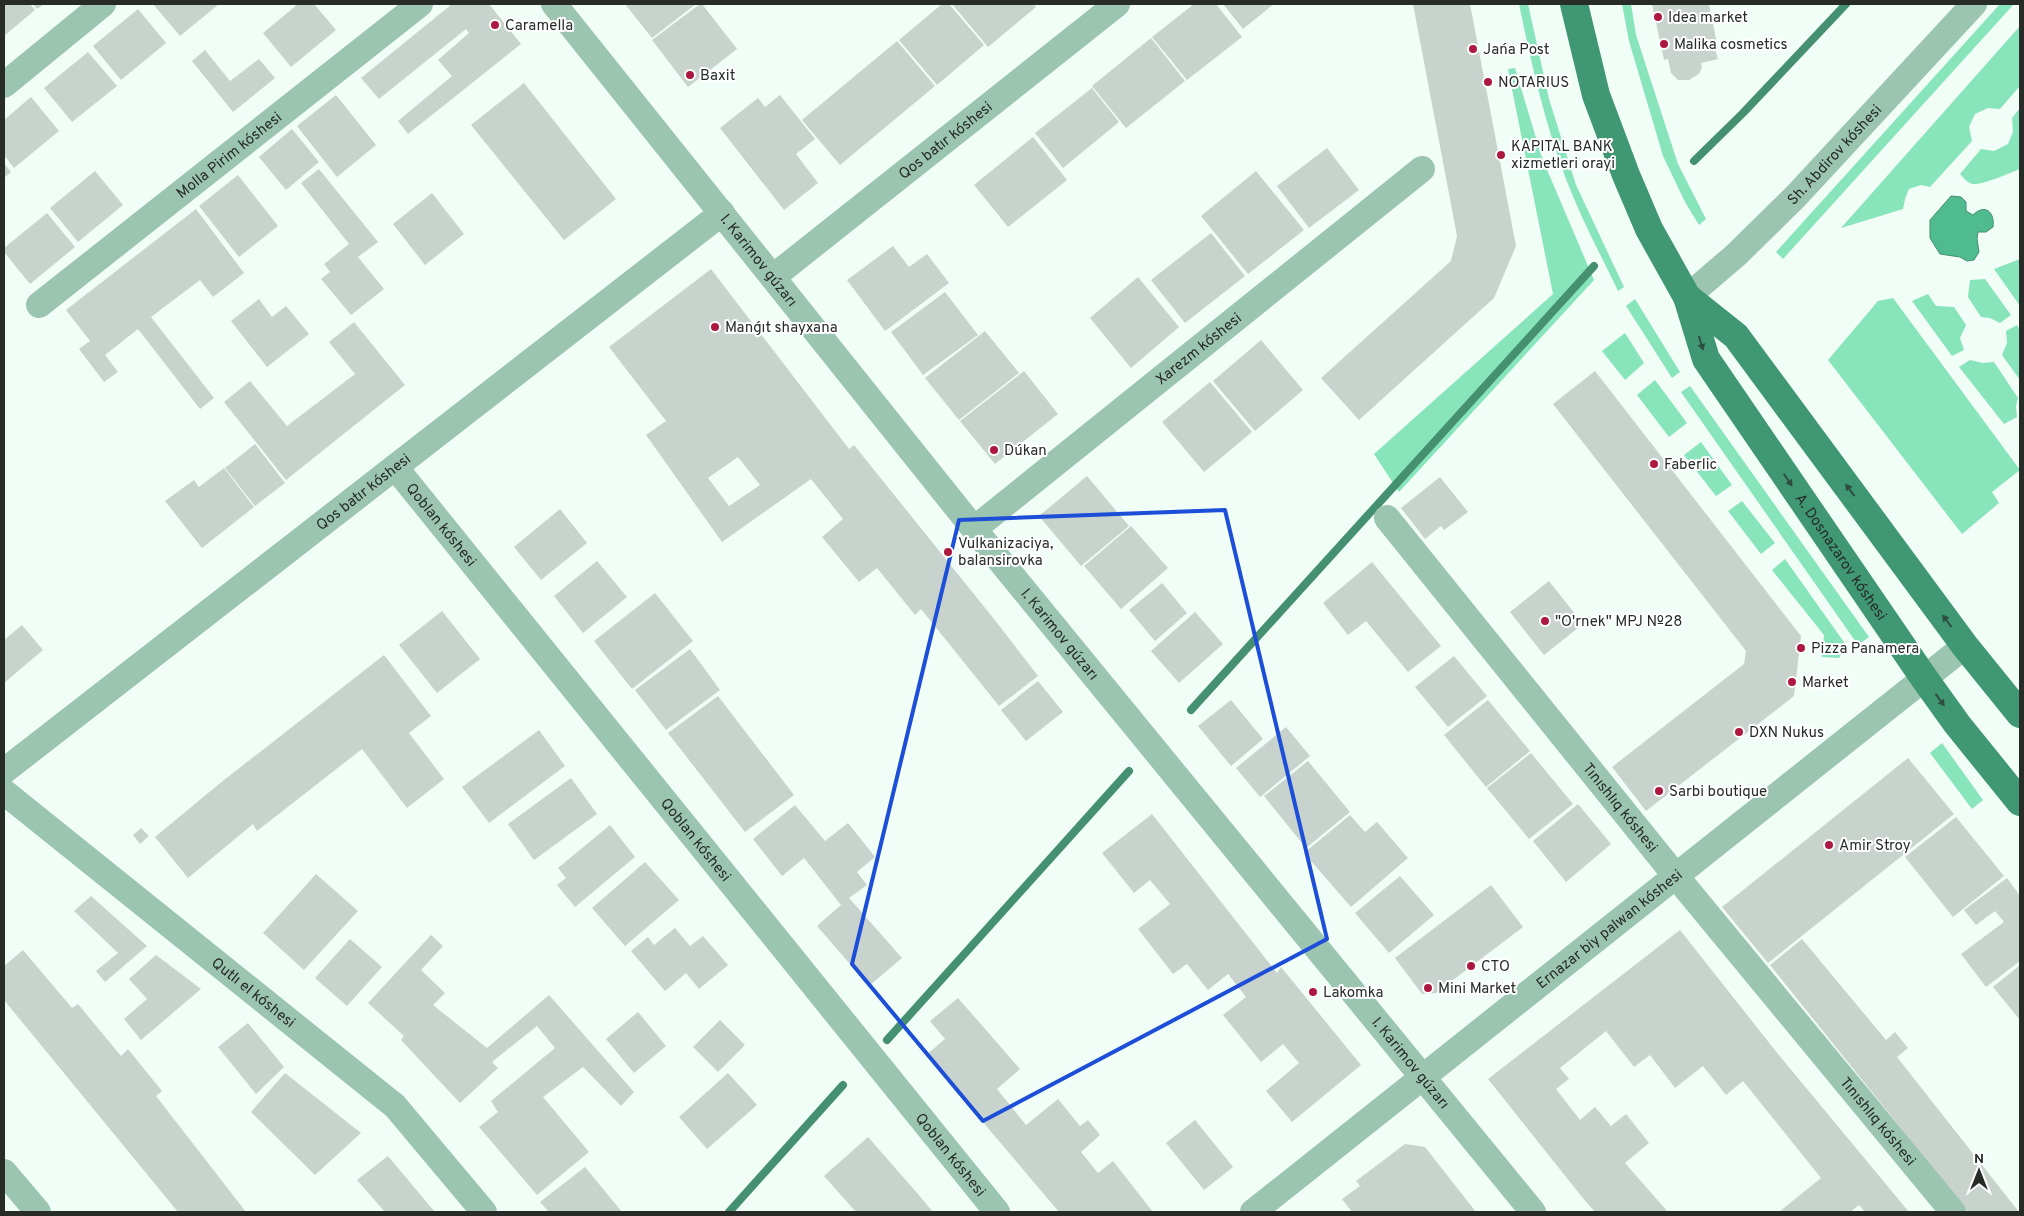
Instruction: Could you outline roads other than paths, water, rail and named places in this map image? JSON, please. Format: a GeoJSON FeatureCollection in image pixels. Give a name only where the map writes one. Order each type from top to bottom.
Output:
{"type":"FeatureCollection","features":[{"type":"Feature","properties":{"kind":"main road","name":"A. Dosnazarov kóshesi"},"geometry":{"type":"LineString","coordinates":[[1574,4],[1596,94],[1626,175],[1649,229],[1687,297],[1706,359],[1924,678],[1957,724],[2020,802]]}},
{"type":"Feature","properties":{"kind":"main road","name":"A. Dosnazarov kóshesi"},"geometry":{"type":"LineString","coordinates":[[1687,297],[1736,336],[1965,646],[2020,714]]}},
{"type":"Feature","properties":{"kind":"street"},"geometry":{"type":"LineString","coordinates":[[4,85],[103,4]]}},
{"type":"Feature","properties":{"kind":"street","name":"Molla Pirim kóshesi"},"geometry":{"type":"LineString","coordinates":[[39,305],[420,4]]}},
{"type":"Feature","properties":{"kind":"street","name":"I. Karimov gúzarı"},"geometry":{"type":"LineString","coordinates":[[554,4],[974,529],[1424,1076],[1533,1212]]}},
{"type":"Feature","properties":{"kind":"street","name":"Qos batır kóshesi"},"geometry":{"type":"LineString","coordinates":[[773,277],[1117,4]]}},
{"type":"Feature","properties":{"kind":"street","name":"Sh. Abdirov kóshesi"},"geometry":{"type":"LineString","coordinates":[[1687,297],[1736,255],[1796,196],[1974,4]]}},
{"type":"Feature","properties":{"kind":"street","name":"Xarezm kóshesi"},"geometry":{"type":"LineString","coordinates":[[974,529],[1422,169]]}},
{"type":"Feature","properties":{"kind":"street","name":"Qos batır kóshesi"},"geometry":{"type":"LineString","coordinates":[[4,771],[722,213]]}},
{"type":"Feature","properties":{"kind":"street","name":"Qoblan kóshesi"},"geometry":{"type":"LineString","coordinates":[[395,467],[997,1212]]}},
{"type":"Feature","properties":{"kind":"street","name":"Tınıshlıq kóshesi"},"geometry":{"type":"LineString","coordinates":[[1387,518],[1675,875],[1953,1212]]}},
{"type":"Feature","properties":{"kind":"street","name":"Ernazar biy palwan kóshesi"},"geometry":{"type":"LineString","coordinates":[[1253,1212],[1965,646]]}},
{"type":"Feature","properties":{"kind":"street","name":"Qutlı el kóshesi"},"geometry":{"type":"LineString","coordinates":[[4,792],[395,1106],[484,1212]]}},
{"type":"Feature","properties":{"kind":"street"},"geometry":{"type":"LineString","coordinates":[[4,1172],[38,1212]]}},
{"type":"Feature","properties":{"kind":"waterway"},"geometry":{"type":"LineString","coordinates":[[1694,161],[1743,113],[1846,4]]}},
{"type":"Feature","properties":{"kind":"waterway"},"geometry":{"type":"LineString","coordinates":[[1191,710],[1594,266]]}},
{"type":"Feature","properties":{"kind":"waterway"},"geometry":{"type":"LineString","coordinates":[[887,1040],[1129,771]]}},
{"type":"Feature","properties":{"kind":"waterway"},"geometry":{"type":"LineString","coordinates":[[729,1212],[843,1085]]}},
{"type":"Feature","properties":{"kind":"place","name":"Idea market"},"geometry":{"type":"Point","coordinates":[1658,17]}},
{"type":"Feature","properties":{"kind":"place","name":"Caramella"},"geometry":{"type":"Point","coordinates":[495,25]}},
{"type":"Feature","properties":{"kind":"place","name":"Malika cosmetics"},"geometry":{"type":"Point","coordinates":[1664,44]}},
{"type":"Feature","properties":{"kind":"place","name":"Jańa Post"},"geometry":{"type":"Point","coordinates":[1473,49]}},
{"type":"Feature","properties":{"kind":"place","name":"Baxit"},"geometry":{"type":"Point","coordinates":[690,75]}},
{"type":"Feature","properties":{"kind":"place","name":"NOTARIUS"},"geometry":{"type":"Point","coordinates":[1488,82]}},
{"type":"Feature","properties":{"kind":"place","name":"KAPITAL BANK xizmetleri orayi"},"geometry":{"type":"Point","coordinates":[1501,155]}},
{"type":"Feature","properties":{"kind":"place","name":"Manǵıt shayxana"},"geometry":{"type":"Point","coordinates":[715,327]}},
{"type":"Feature","properties":{"kind":"place","name":"Dúkan"},"geometry":{"type":"Point","coordinates":[994,450]}},
{"type":"Feature","properties":{"kind":"place","name":"Faberlic"},"geometry":{"type":"Point","coordinates":[1654,464]}},
{"type":"Feature","properties":{"kind":"place","name":"Vulkanizaciya, balansirovka"},"geometry":{"type":"Point","coordinates":[948,552]}},
{"type":"Feature","properties":{"kind":"place","name":"\"O'rnek\" MPJ №28"},"geometry":{"type":"Point","coordinates":[1545,621]}},
{"type":"Feature","properties":{"kind":"place","name":"Pizza Panamera"},"geometry":{"type":"Point","coordinates":[1801,648]}},
{"type":"Feature","properties":{"kind":"place","name":"Market"},"geometry":{"type":"Point","coordinates":[1792,682]}},
{"type":"Feature","properties":{"kind":"place","name":"DXN Nukus"},"geometry":{"type":"Point","coordinates":[1739,732]}},
{"type":"Feature","properties":{"kind":"place","name":"Sarbi boutique"},"geometry":{"type":"Point","coordinates":[1659,791]}},
{"type":"Feature","properties":{"kind":"place","name":"Amir Stroy"},"geometry":{"type":"Point","coordinates":[1829,845]}},
{"type":"Feature","properties":{"kind":"place","name":"СТО"},"geometry":{"type":"Point","coordinates":[1471,966]}},
{"type":"Feature","properties":{"kind":"place","name":"Mini Market"},"geometry":{"type":"Point","coordinates":[1428,988]}},
{"type":"Feature","properties":{"kind":"place","name":"Lakomka"},"geometry":{"type":"Point","coordinates":[1313,992]}}]}
